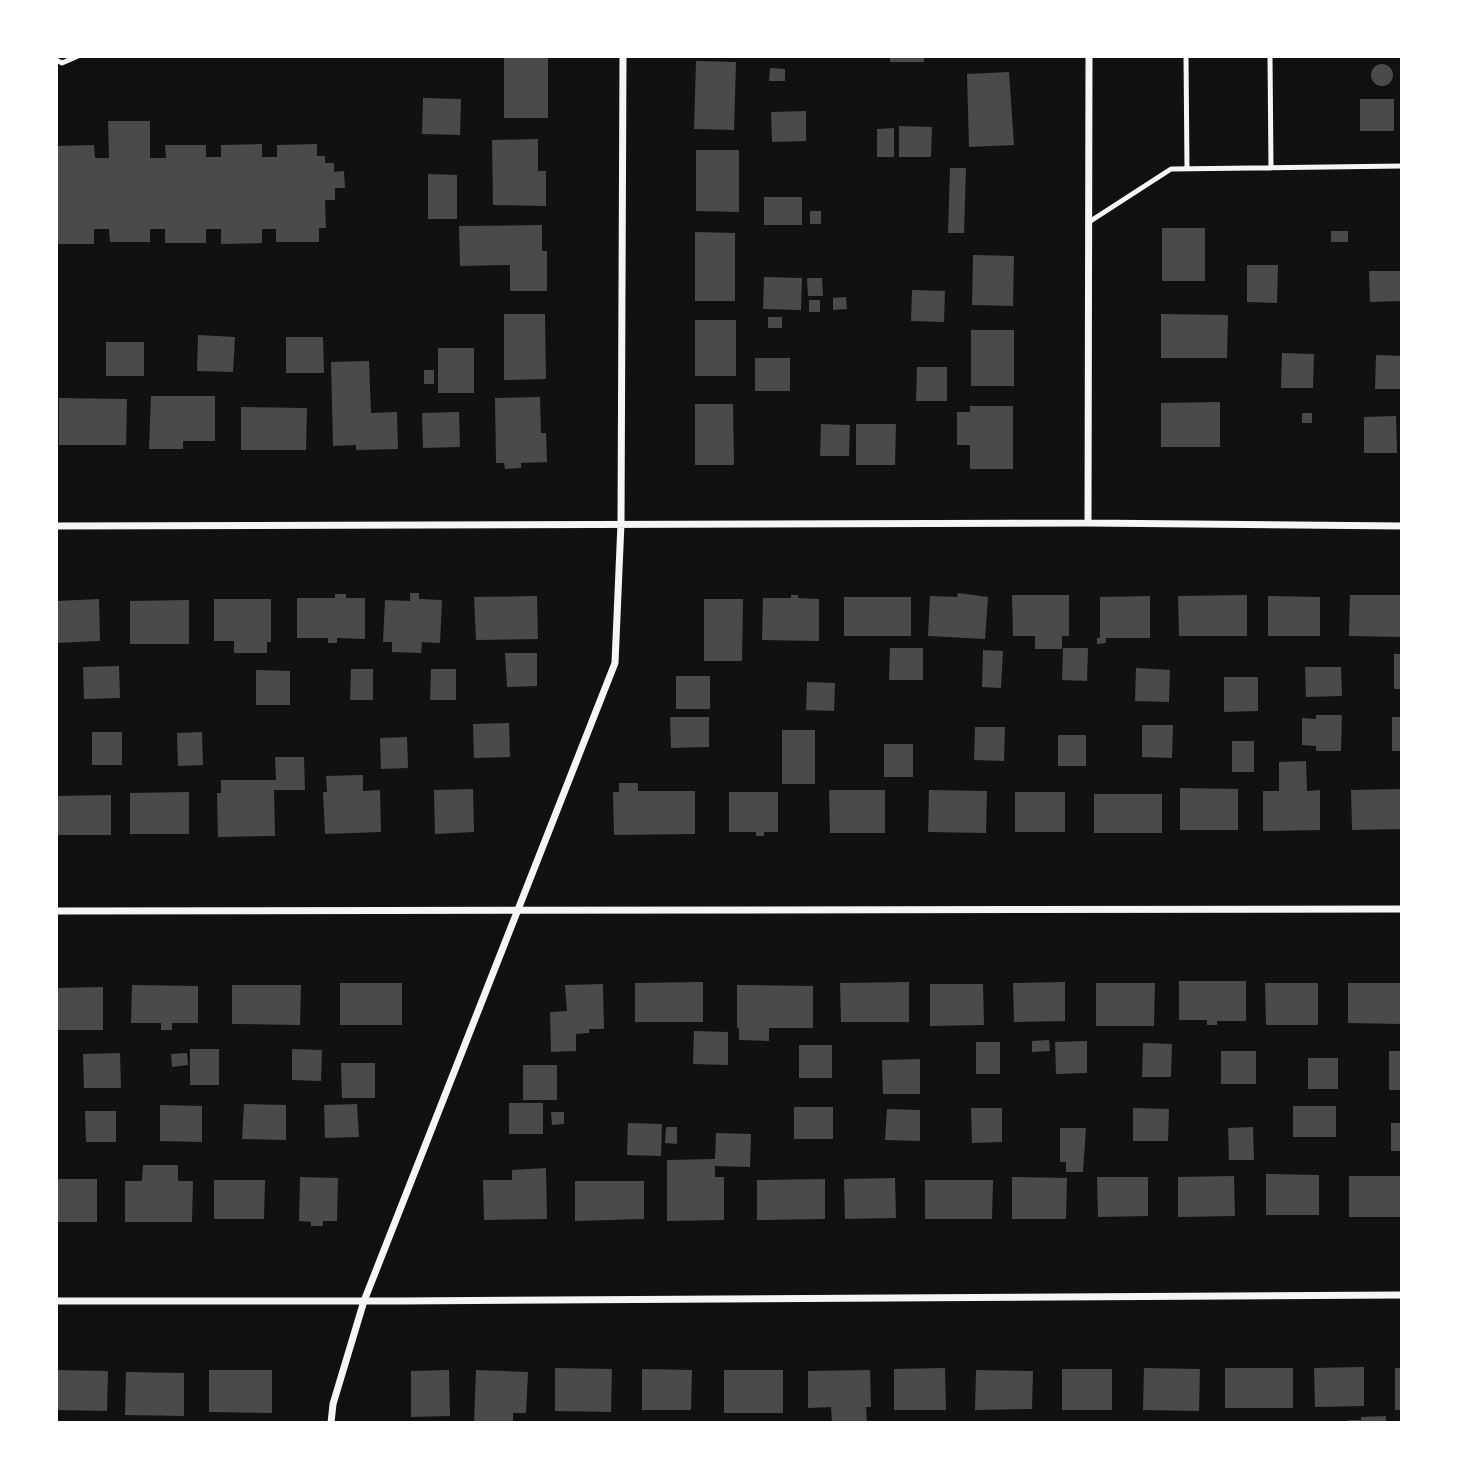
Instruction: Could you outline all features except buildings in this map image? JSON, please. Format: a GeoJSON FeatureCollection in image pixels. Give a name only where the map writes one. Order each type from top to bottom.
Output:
{"type":"FeatureCollection","features":[{"type":"Feature","properties":{"kind":"street"},"geometry":{"type":"LineString","coordinates":[[331,1423],[333,1404],[364,1301],[615,663],[621,523],[623,56]]}},
{"type":"Feature","properties":{"kind":"street"},"geometry":{"type":"LineString","coordinates":[[1088,523],[1090,56]]}},
{"type":"Feature","properties":{"kind":"street"},"geometry":{"type":"LineString","coordinates":[[56,526],[621,523],[1402,526]]}},
{"type":"Feature","properties":{"kind":"street"},"geometry":{"type":"LineString","coordinates":[[56,911],[1402,909]]}},
{"type":"Feature","properties":{"kind":"street"},"geometry":{"type":"LineString","coordinates":[[56,1301],[1402,1295]]}},
{"type":"Feature","properties":{"kind":"lane"},"geometry":{"type":"LineString","coordinates":[[56,60],[62,63],[78,56]]}},
{"type":"Feature","properties":{"kind":"lane"},"geometry":{"type":"LineString","coordinates":[[1185,56],[1187,169]]}},
{"type":"Feature","properties":{"kind":"lane"},"geometry":{"type":"LineString","coordinates":[[1270,56],[1271,168]]}},
{"type":"Feature","properties":{"kind":"lane"},"geometry":{"type":"LineString","coordinates":[[1089,222],[1171,169],[1402,166]]}}]}
